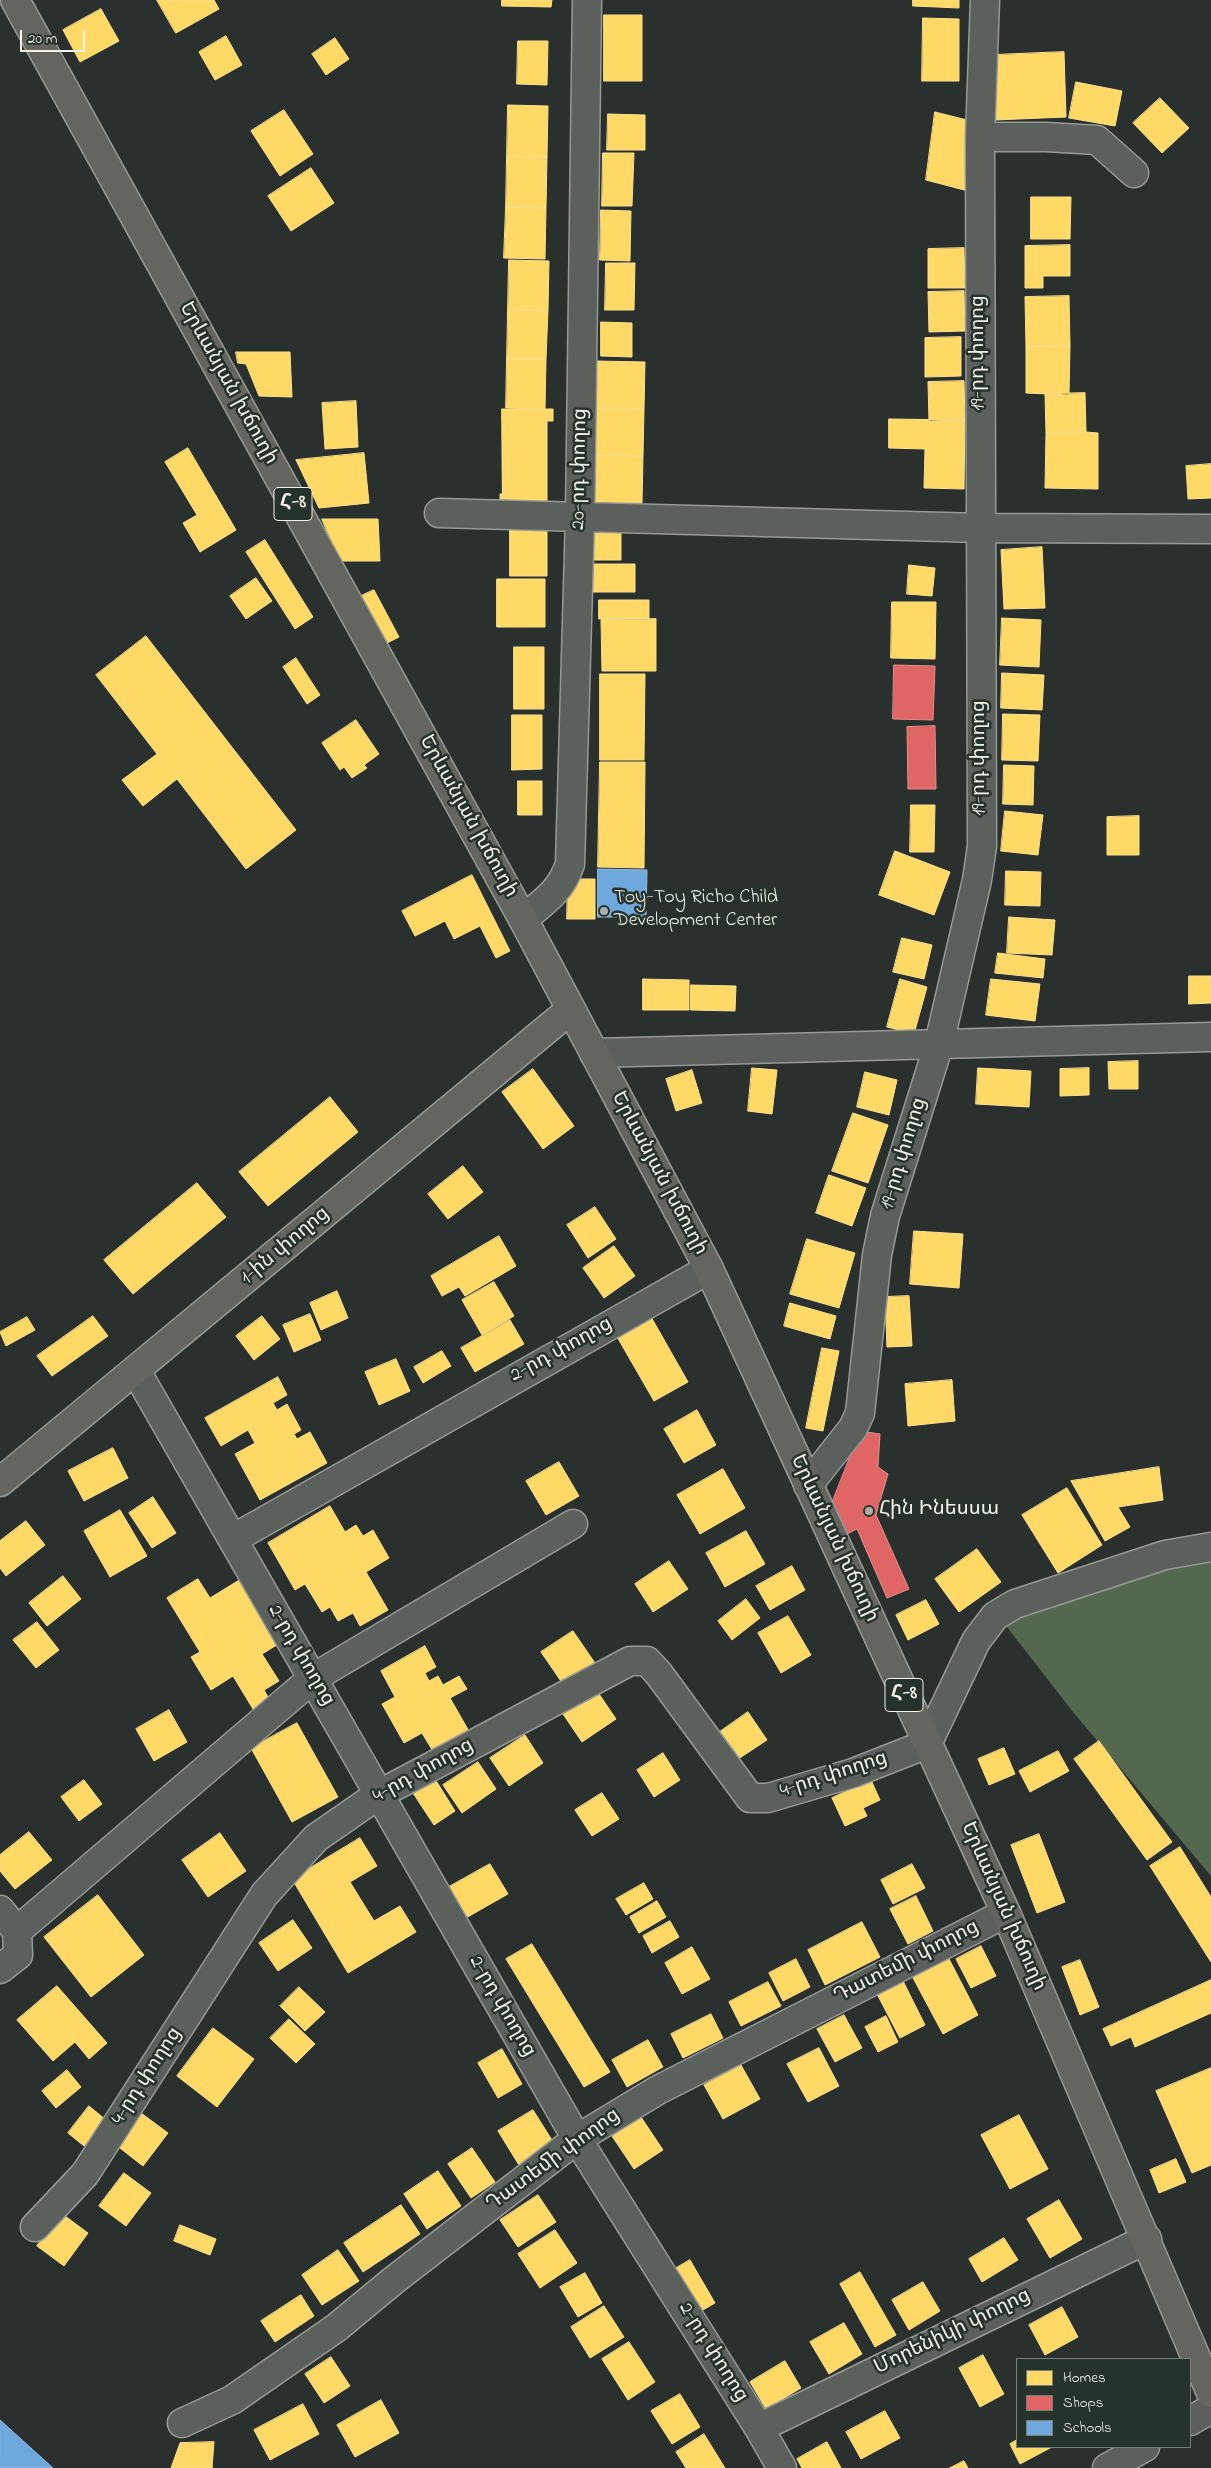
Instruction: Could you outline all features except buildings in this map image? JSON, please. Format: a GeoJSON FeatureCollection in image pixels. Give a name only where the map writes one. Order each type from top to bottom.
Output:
{"type":"FeatureCollection","features":[{"type":"Feature","properties":{"kind":"main road","name":"Երևանյան խճուղի"},"geometry":{"type":"LineString","coordinates":[[15,0],[523,918],[570,1010],[709,1269],[1006,1913],[1147,2238],[1211,2393]]}},
{"type":"Feature","properties":{"kind":"main road","name":"1-ին փողոց"},"geometry":{"type":"LineString","coordinates":[[0,1482],[570,1010]]}},
{"type":"Feature","properties":{"kind":"street","name":"20-րդ փողոց"},"geometry":{"type":"LineString","coordinates":[[523,918],[553,894],[564,881],[570,864],[580,517],[587,0]]}},
{"type":"Feature","properties":{"kind":"street","name":"19-րդ փողոց"},"geometry":{"type":"LineString","coordinates":[[808,1485],[853,1428],[860,1413],[877,1255],[885,1216],[939,1044],[977,880],[982,846],[980,137],[985,0]]}},
{"type":"Feature","properties":{"kind":"street"},"geometry":{"type":"LineString","coordinates":[[980,137],[1046,137],[1097,140],[1134,173]]}},
{"type":"Feature","properties":{"kind":"street"},"geometry":{"type":"LineString","coordinates":[[439,513],[980,528],[1211,529]]}},
{"type":"Feature","properties":{"kind":"street"},"geometry":{"type":"LineString","coordinates":[[594,1053],[1211,1037]]}},
{"type":"Feature","properties":{"kind":"street","name":"2-րդ փողոց"},"geometry":{"type":"LineString","coordinates":[[233,1539],[709,1269]]}},
{"type":"Feature","properties":{"kind":"street","name":"2-րդ փողոց"},"geometry":{"type":"LineString","coordinates":[[136,1371],[313,1678],[378,1796],[577,2139],[760,2428],[782,2468]]}},
{"type":"Feature","properties":{"kind":"street"},"geometry":{"type":"LineString","coordinates":[[17,1931],[313,1678],[573,1524]]}},
{"type":"Feature","properties":{"kind":"street"},"geometry":{"type":"LineString","coordinates":[[927,1744],[976,1641],[995,1616],[1015,1604],[1165,1555],[1211,1547]]}},
{"type":"Feature","properties":{"kind":"street","name":"4-րդ փողոց"},"geometry":{"type":"LineString","coordinates":[[35,2227],[86,2174],[264,1895],[316,1838],[378,1796],[630,1661],[647,1661],[659,1674],[750,1798],[768,1798],[853,1773],[927,1744]]}},
{"type":"Feature","properties":{"kind":"street"},"geometry":{"type":"LineString","coordinates":[[0,1910],[17,1931],[18,1955],[0,1969]]}},
{"type":"Feature","properties":{"kind":"street","name":"Դատեմի փողոց"},"geometry":{"type":"LineString","coordinates":[[182,2422],[232,2400],[336,2328],[394,2280],[577,2139],[658,2090],[1006,1913]]}},
{"type":"Feature","properties":{"kind":"street","name":"Մորենիկի փողոց"},"geometry":{"type":"LineString","coordinates":[[760,2428],[1147,2238]]}},
{"type":"Feature","properties":{"kind":"street"},"geometry":{"type":"LineString","coordinates":[[1191,2420],[1211,2409]]}},
{"type":"Feature","properties":{"kind":"street"},"geometry":{"type":"LineString","coordinates":[[1107,2468],[1143,2448]]}},
{"type":"Feature","properties":{"kind":"green space"},"geometry":{"type":"Polygon","coordinates":[[[1211,1554],[1211,1876],[1073,1712],[1003,1622],[1211,1554]]]}},
{"type":"Feature","properties":{"kind":"place","name":"Toy-Toy Richo Child Development Center"},"geometry":{"type":"Point","coordinates":[604,911]}},
{"type":"Feature","properties":{"kind":"place","name":"Հին Ինեսսա"},"geometry":{"type":"Point","coordinates":[869,1511]}}]}
